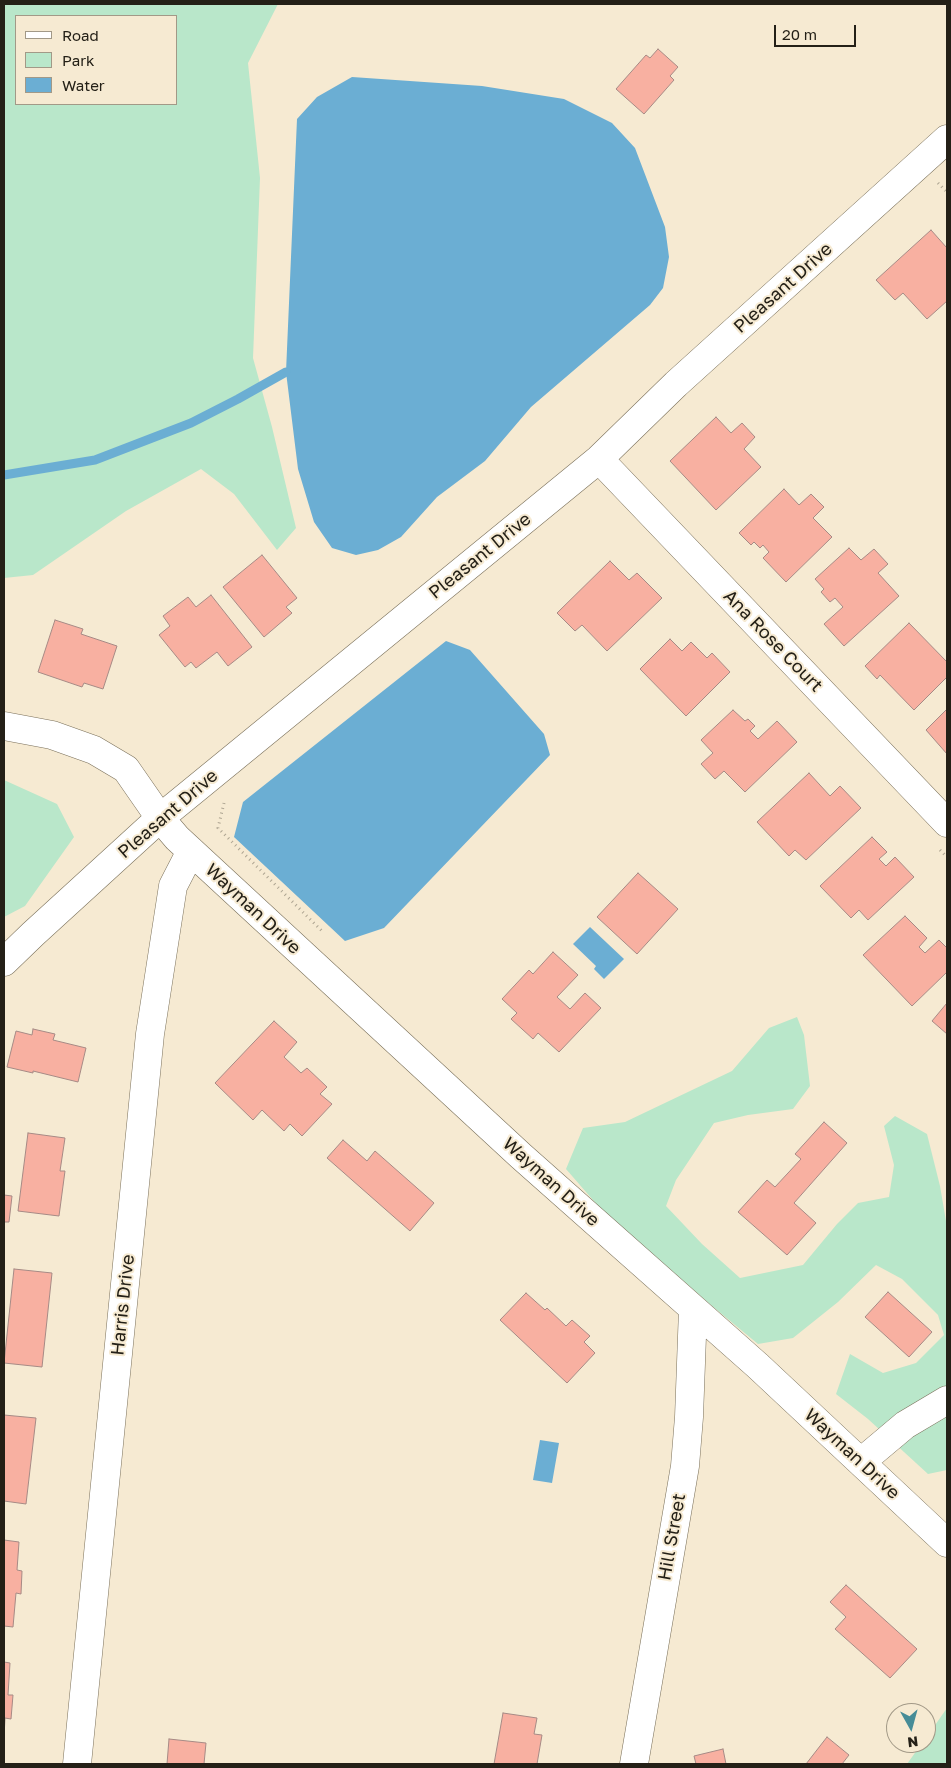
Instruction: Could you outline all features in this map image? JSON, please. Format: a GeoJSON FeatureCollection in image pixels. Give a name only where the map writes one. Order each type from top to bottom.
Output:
{"type":"FeatureCollection","features":[{"type":"Feature","properties":{"kind":"street","name":"Pleasant Drive"},"geometry":{"type":"LineString","coordinates":[[4,962],[160,818],[599,459],[676,384],[945,146]]}},
{"type":"Feature","properties":{"kind":"street","name":"Ana Rose Court"},"geometry":{"type":"LineString","coordinates":[[599,459],[947,823]]}},
{"type":"Feature","properties":{"kind":"street","name":"Wayman Drive"},"geometry":{"type":"LineString","coordinates":[[4,726],[52,735],[94,750],[126,769],[176,838],[521,1156],[758,1366],[947,1542]]}},
{"type":"Feature","properties":{"kind":"street","name":"Harris Drive"},"geometry":{"type":"LineString","coordinates":[[77,1764],[150,1034],[173,886],[191,851]]}},
{"type":"Feature","properties":{"kind":"street","name":"Hill Street"},"geometry":{"type":"LineString","coordinates":[[634,1764],[685,1466],[689,1417],[693,1309]]}},
{"type":"Feature","properties":{"kind":"street"},"geometry":{"type":"LineString","coordinates":[[861,1462],[904,1425],[947,1400]]}},
{"type":"Feature","properties":{"kind":"path"},"geometry":{"type":"LineString","coordinates":[[227,798],[218,828],[327,936]]}},
{"type":"Feature","properties":{"kind":"green space"},"geometry":{"type":"Polygon","coordinates":[[[4,4],[278,4],[248,63],[260,178],[253,358],[296,528],[277,550],[234,494],[201,469],[126,511],[33,575],[4,578],[4,4]]]}},
{"type":"Feature","properties":{"kind":"green space"},"geometry":{"type":"Polygon","coordinates":[[[4,780],[57,804],[74,837],[25,906],[4,917],[4,780]]]}},
{"type":"Feature","properties":{"kind":"green space"},"geometry":{"type":"Polygon","coordinates":[[[797,1017],[804,1035],[810,1086],[793,1109],[748,1115],[714,1123],[676,1180],[666,1206],[702,1244],[740,1278],[803,1265],[837,1224],[858,1203],[889,1197],[894,1165],[884,1126],[895,1116],[927,1134],[940,1186],[947,1227],[947,1470],[928,1474],[868,1419],[836,1394],[850,1354],[883,1373],[916,1363],[944,1335],[938,1315],[902,1279],[876,1265],[838,1302],[793,1338],[758,1344],[599,1207],[566,1169],[583,1128],[625,1122],[732,1071],[769,1028],[797,1017]]]}},
{"type":"Feature","properties":{"kind":"green space"},"geometry":{"type":"Polygon","coordinates":[[[947,1708],[947,1764],[907,1764],[915,1753],[936,1753],[936,1724],[947,1708]]]}},
{"type":"Feature","properties":{"kind":"water"},"geometry":{"type":"Polygon","coordinates":[[[352,77],[482,86],[564,99],[612,123],[635,148],[665,227],[669,257],[663,288],[650,305],[531,407],[485,461],[437,497],[401,537],[378,550],[356,555],[332,548],[314,522],[298,469],[286,372],[297,119],[317,97],[352,77]]]}},
{"type":"Feature","properties":{"kind":"water"},"geometry":{"type":"Polygon","coordinates":[[[446,641],[470,650],[544,734],[550,755],[384,928],[345,941],[234,837],[243,802],[446,641]]]}},
{"type":"Feature","properties":{"kind":"water"},"geometry":{"type":"Polygon","coordinates":[[[590,927],[624,959],[604,979],[594,969],[596,966],[573,944],[590,927]]]}},
{"type":"Feature","properties":{"kind":"water"},"geometry":{"type":"Polygon","coordinates":[[[540,1440],[559,1443],[552,1483],[533,1480],[540,1440]]]}},
{"type":"Feature","properties":{"kind":"building"},"geometry":{"type":"Polygon","coordinates":[[[658,49],[678,67],[670,76],[674,80],[644,114],[616,89],[646,55],[650,58],[658,49]]]}},
{"type":"Feature","properties":{"kind":"building"},"geometry":{"type":"Polygon","coordinates":[[[931,230],[947,248],[947,301],[927,319],[903,293],[895,300],[876,280],[931,230]]]}},
{"type":"Feature","properties":{"kind":"building"},"geometry":{"type":"Polygon","coordinates":[[[716,417],[731,433],[742,423],[755,437],[744,449],[761,467],[716,510],[670,461],[716,417]]]}},
{"type":"Feature","properties":{"kind":"building"},"geometry":{"type":"Polygon","coordinates":[[[784,489],[799,505],[811,494],[824,507],[813,518],[832,537],[786,582],[763,558],[769,552],[763,545],[760,548],[754,542],[751,545],[739,533],[784,489]]]}},
{"type":"Feature","properties":{"kind":"building"},"geometry":{"type":"Polygon","coordinates":[[[849,548],[861,560],[874,549],[888,564],[878,573],[899,596],[844,646],[824,624],[843,607],[835,598],[830,602],[821,592],[824,589],[815,579],[849,548]]]}},
{"type":"Feature","properties":{"kind":"building"},"geometry":{"type":"Polygon","coordinates":[[[262,555],[297,598],[286,607],[292,613],[264,637],[223,587],[262,555]]]}},
{"type":"Feature","properties":{"kind":"building"},"geometry":{"type":"Polygon","coordinates":[[[610,561],[629,580],[637,573],[662,598],[607,651],[582,625],[575,631],[557,613],[610,561]]]}},
{"type":"Feature","properties":{"kind":"building"},"geometry":{"type":"Polygon","coordinates":[[[211,595],[252,647],[228,666],[217,652],[196,668],[191,662],[185,667],[159,635],[170,626],[163,616],[188,597],[196,607],[211,595]]]}},
{"type":"Feature","properties":{"kind":"building"},"geometry":{"type":"Polygon","coordinates":[[[55,620],[83,629],[81,634],[117,646],[103,689],[84,683],[82,687],[38,672],[55,620]]]}},
{"type":"Feature","properties":{"kind":"building"},"geometry":{"type":"Polygon","coordinates":[[[909,623],[947,662],[947,677],[914,710],[880,675],[877,679],[865,666],[909,623]]]}},
{"type":"Feature","properties":{"kind":"building"},"geometry":{"type":"Polygon","coordinates":[[[670,639],[682,651],[691,642],[707,658],[712,653],[730,672],[686,716],[640,669],[670,639]]]}},
{"type":"Feature","properties":{"kind":"building"},"geometry":{"type":"Polygon","coordinates":[[[947,709],[947,754],[926,730],[947,709]]]}},
{"type":"Feature","properties":{"kind":"building"},"geometry":{"type":"Polygon","coordinates":[[[733,710],[745,721],[748,719],[755,726],[750,731],[758,739],[777,721],[797,742],[745,792],[724,771],[715,779],[701,764],[713,753],[701,740],[733,710]]]}},
{"type":"Feature","properties":{"kind":"building"},"geometry":{"type":"Polygon","coordinates":[[[809,773],[830,796],[840,786],[861,808],[806,860],[795,850],[789,856],[757,822],[809,773]]]}},
{"type":"Feature","properties":{"kind":"building"},"geometry":{"type":"Polygon","coordinates":[[[872,837],[887,852],[879,859],[886,866],[895,857],[914,877],[868,920],[859,910],[851,918],[820,886],[872,837]]]}},
{"type":"Feature","properties":{"kind":"building"},"geometry":{"type":"Polygon","coordinates":[[[638,873],[678,909],[637,954],[597,917],[638,873]]]}},
{"type":"Feature","properties":{"kind":"building"},"geometry":{"type":"Polygon","coordinates":[[[905,916],[927,938],[919,947],[925,953],[939,940],[947,948],[947,972],[912,1006],[863,955],[905,916]]]}},
{"type":"Feature","properties":{"kind":"building"},"geometry":{"type":"Polygon","coordinates":[[[553,952],[578,975],[557,997],[570,1009],[585,993],[601,1008],[559,1052],[538,1033],[533,1039],[511,1019],[517,1013],[502,999],[529,970],[533,974],[553,952]]]}},
{"type":"Feature","properties":{"kind":"building"},"geometry":{"type":"Polygon","coordinates":[[[947,1003],[947,1034],[932,1021],[947,1003]]]}},
{"type":"Feature","properties":{"kind":"building"},"geometry":{"type":"Polygon","coordinates":[[[274,1021],[297,1042],[284,1057],[301,1073],[307,1068],[327,1087],[320,1094],[332,1104],[302,1136],[290,1124],[284,1131],[262,1110],[253,1120],[215,1083],[274,1021]]]}},
{"type":"Feature","properties":{"kind":"building"},"geometry":{"type":"Polygon","coordinates":[[[33,1029],[55,1034],[53,1040],[86,1048],[78,1082],[7,1067],[16,1031],[32,1035],[33,1029]]]}},
{"type":"Feature","properties":{"kind":"building"},"geometry":{"type":"Polygon","coordinates":[[[824,1122],[847,1143],[794,1203],[816,1223],[787,1255],[738,1212],[767,1180],[775,1187],[801,1159],[795,1154],[824,1122]]]}},
{"type":"Feature","properties":{"kind":"building"},"geometry":{"type":"Polygon","coordinates":[[[28,1133],[65,1138],[60,1171],[65,1171],[59,1216],[18,1211],[28,1133]]]}},
{"type":"Feature","properties":{"kind":"building"},"geometry":{"type":"Polygon","coordinates":[[[343,1140],[367,1161],[375,1151],[434,1203],[410,1231],[327,1158],[343,1140]]]}},
{"type":"Feature","properties":{"kind":"building"},"geometry":{"type":"Polygon","coordinates":[[[4,1195],[12,1196],[9,1222],[4,1222],[4,1195]]]}},
{"type":"Feature","properties":{"kind":"building"},"geometry":{"type":"Polygon","coordinates":[[[14,1269],[52,1273],[42,1367],[4,1363],[14,1269]]]}},
{"type":"Feature","properties":{"kind":"building"},"geometry":{"type":"Polygon","coordinates":[[[888,1292],[932,1332],[909,1357],[865,1317],[888,1292]]]}},
{"type":"Feature","properties":{"kind":"building"},"geometry":{"type":"Polygon","coordinates":[[[526,1293],[545,1310],[547,1308],[566,1326],[572,1320],[590,1336],[584,1342],[595,1353],[567,1383],[500,1320],[526,1293]]]}},
{"type":"Feature","properties":{"kind":"building"},"geometry":{"type":"Polygon","coordinates":[[[4,1415],[36,1418],[26,1504],[4,1501],[4,1415]]]}},
{"type":"Feature","properties":{"kind":"building"},"geometry":{"type":"Polygon","coordinates":[[[4,1540],[19,1542],[17,1570],[22,1571],[21,1594],[16,1593],[13,1627],[4,1626],[4,1540]]]}},
{"type":"Feature","properties":{"kind":"building"},"geometry":{"type":"Polygon","coordinates":[[[846,1585],[917,1649],[890,1678],[835,1629],[846,1617],[830,1602],[846,1585]]]}},
{"type":"Feature","properties":{"kind":"building"},"geometry":{"type":"Polygon","coordinates":[[[4,1662],[10,1663],[8,1695],[13,1695],[11,1719],[5,1718],[4,1737],[4,1662]]]}},
{"type":"Feature","properties":{"kind":"building"},"geometry":{"type":"Polygon","coordinates":[[[503,1713],[537,1718],[534,1734],[542,1735],[537,1764],[494,1764],[503,1713]]]}},
{"type":"Feature","properties":{"kind":"building"},"geometry":{"type":"Polygon","coordinates":[[[827,1737],[849,1755],[842,1764],[806,1764],[827,1737]]]}},
{"type":"Feature","properties":{"kind":"building"},"geometry":{"type":"Polygon","coordinates":[[[169,1739],[206,1743],[204,1764],[167,1764],[169,1739]]]}},
{"type":"Feature","properties":{"kind":"building"},"geometry":{"type":"Polygon","coordinates":[[[723,1749],[726,1764],[696,1764],[694,1756],[723,1749]]]}},
{"type":"Feature","properties":{"kind":"waterway"},"geometry":{"type":"LineString","coordinates":[[4,475],[95,460],[191,423],[286,372]]}}]}
